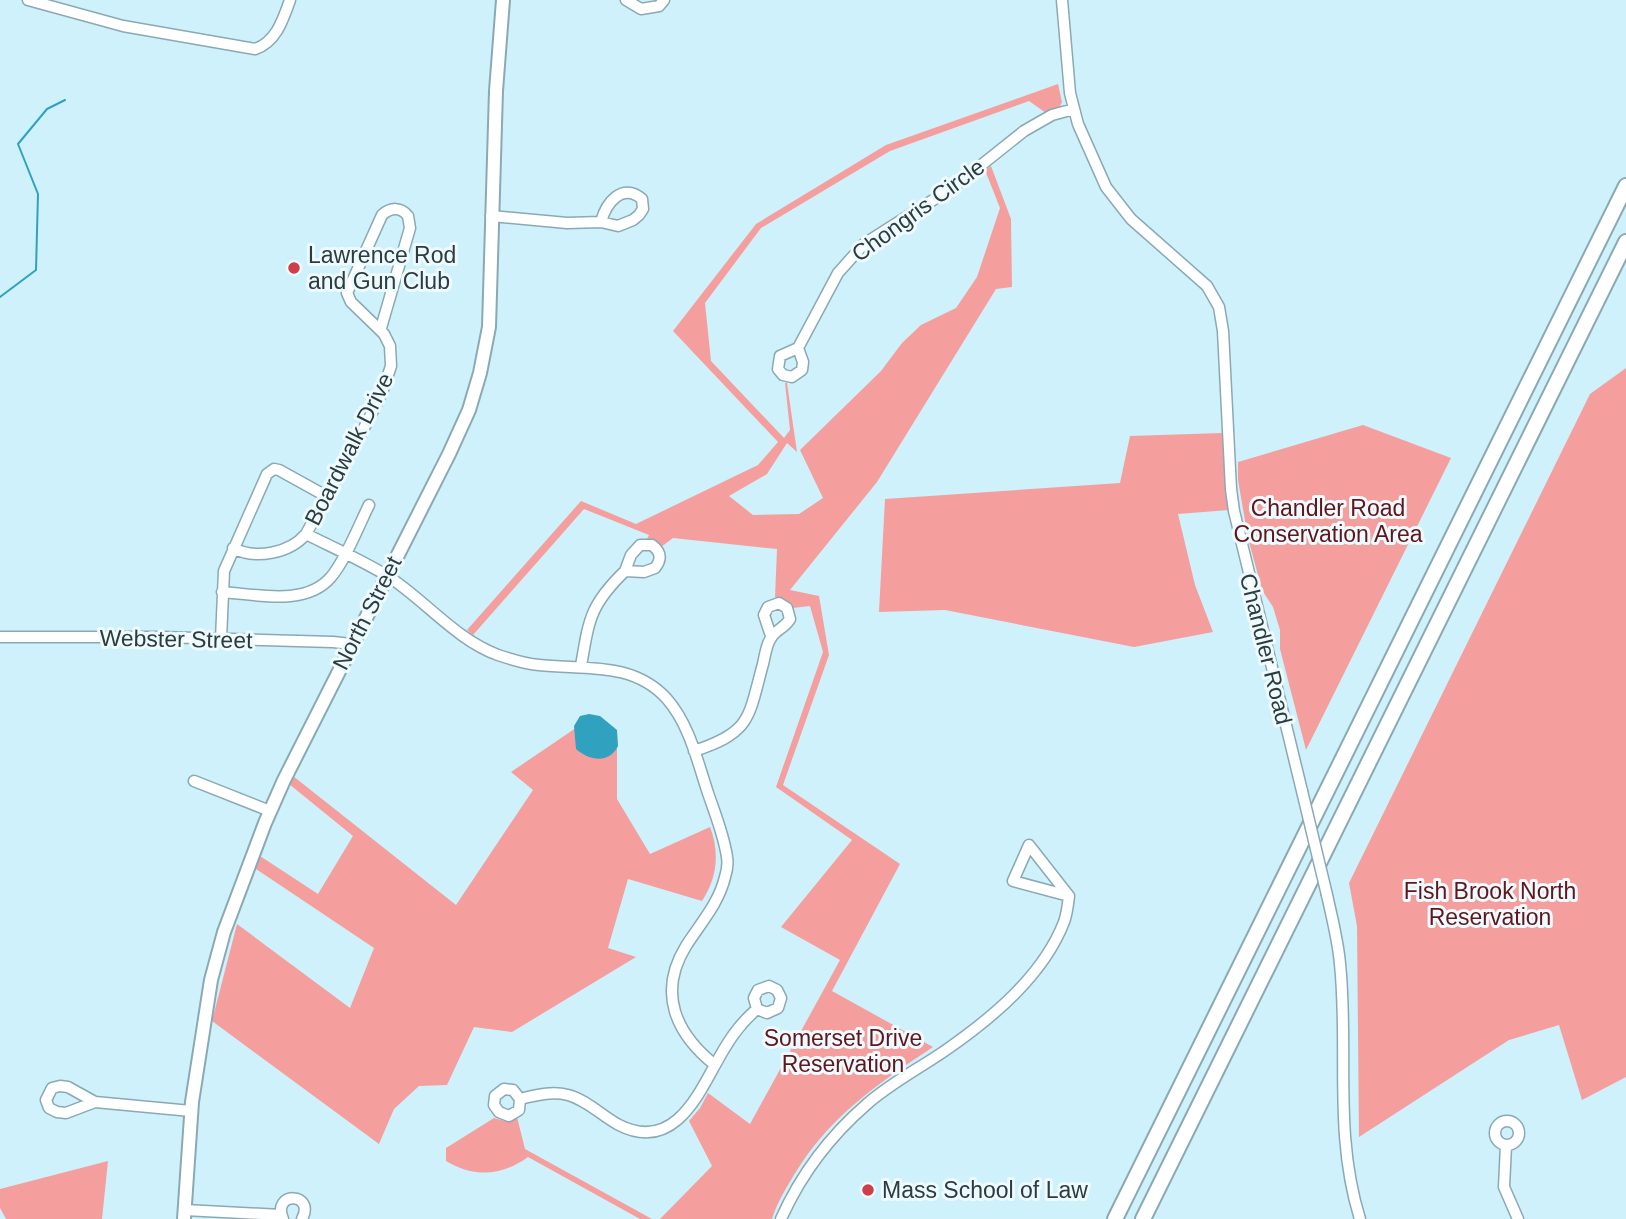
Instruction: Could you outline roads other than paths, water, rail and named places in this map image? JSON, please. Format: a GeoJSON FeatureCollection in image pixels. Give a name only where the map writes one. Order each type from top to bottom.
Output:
{"type":"FeatureCollection","features":[{"type":"Feature","properties":{"kind":"highway"},"geometry":{"type":"LineString","coordinates":[[1115,1219],[1626,186]]}},
{"type":"Feature","properties":{"kind":"highway"},"geometry":{"type":"LineString","coordinates":[[1143,1219],[1626,242]]}},
{"type":"Feature","properties":{"kind":"main road","name":"North Street"},"geometry":{"type":"LineString","coordinates":[[184,1214],[191,1111],[211,979],[228,922],[270,811],[302,741],[449,454],[469,410],[480,373],[489,327],[496,91],[503,0]]}},
{"type":"Feature","properties":{"kind":"street"},"geometry":{"type":"LineString","coordinates":[[28,0],[123,26],[255,49],[265,46],[272,38],[290,0]]}},
{"type":"Feature","properties":{"kind":"street"},"geometry":{"type":"LineString","coordinates":[[626,0],[641,9],[659,6],[664,0]]}},
{"type":"Feature","properties":{"kind":"street","name":"Chandler Road"},"geometry":{"type":"LineString","coordinates":[[1062,0],[1070,93],[1100,173],[1131,219],[1206,286],[1219,307],[1223,331],[1234,511],[1337,941],[1342,982],[1344,1141],[1348,1173],[1360,1219]]}},
{"type":"Feature","properties":{"kind":"street","name":"Chongris Circle"},"geometry":{"type":"LineString","coordinates":[[798,348],[838,272],[854,253],[874,237],[955,186],[1024,131],[1052,115],[1074,109]]}},
{"type":"Feature","properties":{"kind":"street"},"geometry":{"type":"LineString","coordinates":[[396,209],[408,216],[410,228],[381,328],[353,304],[347,293],[381,218],[387,211],[396,209]]}},
{"type":"Feature","properties":{"kind":"street"},"geometry":{"type":"LineString","coordinates":[[491,216],[567,223],[601,222]]}},
{"type":"Feature","properties":{"kind":"street","name":"Boardwalk Drive"},"geometry":{"type":"LineString","coordinates":[[233,548],[244,552],[277,552],[292,547],[306,534],[363,430],[390,373],[392,353],[381,328]]}},
{"type":"Feature","properties":{"kind":"street"},"geometry":{"type":"LineString","coordinates":[[221,639],[224,570],[266,475],[279,470],[326,496]]}},
{"type":"Feature","properties":{"kind":"street"},"geometry":{"type":"LineString","coordinates":[[222,592],[291,596],[320,587],[330,579],[369,505]]}},
{"type":"Feature","properties":{"kind":"street"},"geometry":{"type":"LineString","coordinates":[[306,534],[387,576],[489,651],[537,665],[581,666],[635,676],[656,688],[668,700],[682,720],[694,751],[724,839],[728,860],[726,875],[717,899],[677,964],[672,993],[681,1030],[692,1045],[715,1065]]}},
{"type":"Feature","properties":{"kind":"street"},"geometry":{"type":"LineString","coordinates":[[581,666],[589,618],[606,589],[625,571]]}},
{"type":"Feature","properties":{"kind":"street"},"geometry":{"type":"LineString","coordinates":[[694,751],[729,738],[742,725],[751,705],[771,636]]}},
{"type":"Feature","properties":{"kind":"street","name":"Webster Street"},"geometry":{"type":"LineString","coordinates":[[0,638],[161,637],[351,644]]}},
{"type":"Feature","properties":{"kind":"street"},"geometry":{"type":"LineString","coordinates":[[194,781],[270,811]]}},
{"type":"Feature","properties":{"kind":"street"},"geometry":{"type":"LineString","coordinates":[[781,1219],[803,1176],[831,1139],[887,1088],[986,1020],[1031,975],[1054,943],[1065,919],[1069,895],[1029,845],[1013,881],[1069,895]]}},
{"type":"Feature","properties":{"kind":"street"},"geometry":{"type":"LineString","coordinates":[[520,1099],[547,1093],[568,1095],[626,1128],[653,1130],[671,1125],[685,1114],[697,1099],[733,1033],[757,1009]]}},
{"type":"Feature","properties":{"kind":"street"},"geometry":{"type":"LineString","coordinates":[[95,1102],[191,1111]]}},
{"type":"Feature","properties":{"kind":"street"},"geometry":{"type":"LineString","coordinates":[[1506,1145],[1504,1187],[1518,1219]]}},
{"type":"Feature","properties":{"kind":"street"},"geometry":{"type":"LineString","coordinates":[[184,1214],[283,1217],[281,1208],[284,1202],[297,1199],[304,1206],[302,1219]]}},
{"type":"Feature","properties":{"kind":"water"},"geometry":{"type":"Polygon","coordinates":[[[580,716],[600,716],[617,730],[618,746],[610,756],[593,758],[576,749],[574,726],[580,716]]]}},
{"type":"Feature","properties":{"kind":"waterway"},"geometry":{"type":"LineString","coordinates":[[0,297],[36,270],[38,194],[18,144],[47,109],[65,100]]}},
{"type":"Feature","properties":{"kind":"place","name":"Lawrence Rod and Gun Club"},"geometry":{"type":"Point","coordinates":[294,268]}},
{"type":"Feature","properties":{"kind":"place","name":"Mass School of Law"},"geometry":{"type":"Point","coordinates":[868,1190]}},
{"type":"Feature","properties":{"kind":"park label","name":"Chandler Road Conservation Area"},"geometry":{"type":"Point","coordinates":[1328,521]}},
{"type":"Feature","properties":{"kind":"park label","name":"Fish Brook North Reservation"},"geometry":{"type":"Point","coordinates":[1490,904]}},
{"type":"Feature","properties":{"kind":"park label","name":"Somerset Drive Reservation"},"geometry":{"type":"Point","coordinates":[843,1051]}}]}
